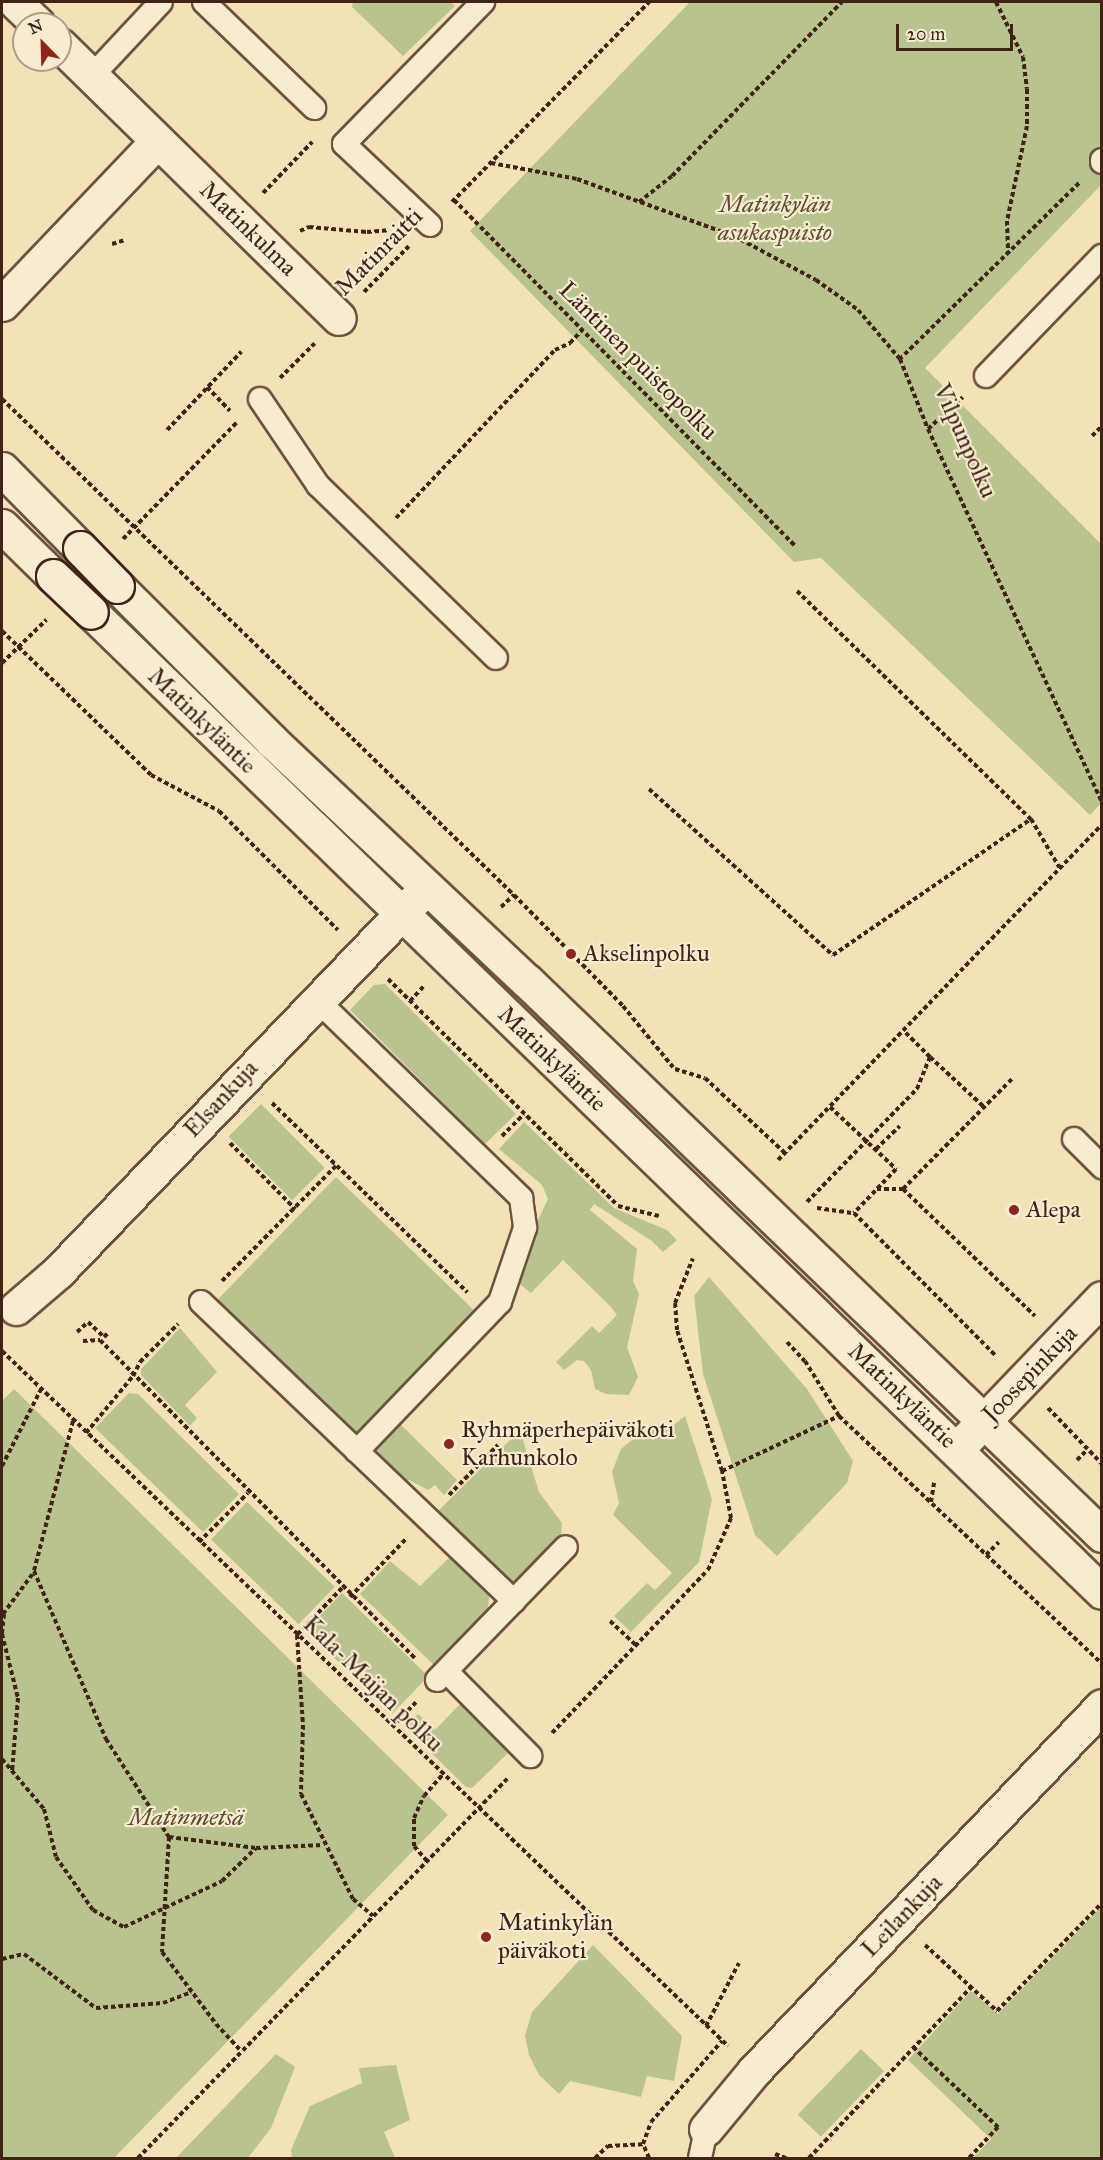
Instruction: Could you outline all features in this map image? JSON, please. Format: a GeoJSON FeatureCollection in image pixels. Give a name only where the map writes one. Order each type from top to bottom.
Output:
{"type":"FeatureCollection","features":[{"type":"Feature","properties":{"kind":"main road","name":"Matinkulma"},"geometry":{"type":"LineString","coordinates":[[72,57],[339,318]]}},
{"type":"Feature","properties":{"kind":"main road"},"geometry":{"type":"LineString","coordinates":[[2,304],[158,141]]}},
{"type":"Feature","properties":{"kind":"main road","name":"Matinkyläntie"},"geometry":{"type":"LineString","coordinates":[[2,469],[426,888],[526,980],[1101,1535]]}},
{"type":"Feature","properties":{"kind":"main road","name":"Matinkyläntie"},"geometry":{"type":"LineString","coordinates":[[2,526],[400,914],[957,1449],[1101,1592]]}},
{"type":"Feature","properties":{"kind":"main road","name":"Elsankuja"},"geometry":{"type":"LineString","coordinates":[[9,1313],[58,1272],[316,999],[426,888]]}},
{"type":"Feature","properties":{"kind":"main road","name":"Joosepinkuja"},"geometry":{"type":"LineString","coordinates":[[957,1449],[1101,1298]]}},
{"type":"Feature","properties":{"kind":"main road","name":"Leilankuja"},"geometry":{"type":"LineString","coordinates":[[703,2144],[754,2071],[1101,1706]]}},
{"type":"Feature","properties":{"kind":"lane"},"geometry":{"type":"LineString","coordinates":[[92,76],[161,2]]}},
{"type":"Feature","properties":{"kind":"lane"},"geometry":{"type":"LineString","coordinates":[[204,2],[314,108]]}},
{"type":"Feature","properties":{"kind":"lane"},"geometry":{"type":"LineString","coordinates":[[430,225],[344,144],[483,2]]}},
{"type":"Feature","properties":{"kind":"lane"},"geometry":{"type":"LineString","coordinates":[[986,376],[1101,256]]}},
{"type":"Feature","properties":{"kind":"lane"},"geometry":{"type":"LineString","coordinates":[[260,399],[318,485],[496,658]]}},
{"type":"Feature","properties":{"kind":"lane"},"geometry":{"type":"LineString","coordinates":[[316,999],[521,1198],[525,1228],[500,1302],[357,1451]]}},
{"type":"Feature","properties":{"kind":"lane"},"geometry":{"type":"LineString","coordinates":[[1074,1139],[1099,1165]]}},
{"type":"Feature","properties":{"kind":"lane"},"geometry":{"type":"LineString","coordinates":[[201,1302],[514,1601]]}},
{"type":"Feature","properties":{"kind":"lane"},"geometry":{"type":"LineString","coordinates":[[530,1756],[442,1676],[566,1547]]}},
{"type":"Feature","properties":{"kind":"path","name":"Matinraitti"},"geometry":{"type":"LineString","coordinates":[[118,546],[134,527],[649,2]]}},
{"type":"Feature","properties":{"kind":"path"},"geometry":{"type":"LineString","coordinates":[[639,202],[672,176],[842,2]]}},
{"type":"Feature","properties":{"kind":"path"},"geometry":{"type":"LineString","coordinates":[[996,2],[1023,57],[1027,89],[1027,126],[1007,221],[1008,253]]}},
{"type":"Feature","properties":{"kind":"path"},"geometry":{"type":"LineString","coordinates":[[261,196],[318,135],[344,144]]}},
{"type":"Feature","properties":{"kind":"path"},"geometry":{"type":"LineString","coordinates":[[900,359],[1101,161]]}},
{"type":"Feature","properties":{"kind":"path","name":"Vilpunpolku"},"geometry":{"type":"LineString","coordinates":[[491,163],[577,179],[735,236],[816,280],[858,310],[900,359],[928,429],[1101,802]]}},
{"type":"Feature","properties":{"kind":"path","name":"Läntinen puistopolku"},"geometry":{"type":"LineString","coordinates":[[454,200],[796,547]]}},
{"type":"Feature","properties":{"kind":"path"},"geometry":{"type":"LineString","coordinates":[[298,231],[309,227],[367,232],[430,225]]}},
{"type":"Feature","properties":{"kind":"path"},"geometry":{"type":"LineString","coordinates":[[374,540],[555,350],[570,343],[582,330]]}},
{"type":"Feature","properties":{"kind":"path"},"geometry":{"type":"LineString","coordinates":[[166,430],[241,352]]}},
{"type":"Feature","properties":{"kind":"path"},"geometry":{"type":"LineString","coordinates":[[928,429],[986,376]]}},
{"type":"Feature","properties":{"kind":"path"},"geometry":{"type":"LineString","coordinates":[[207,387],[225,406]]}},
{"type":"Feature","properties":{"kind":"path"},"geometry":{"type":"LineString","coordinates":[[2,399],[514,895],[623,1006],[682,1078]]}},
{"type":"Feature","properties":{"kind":"path"},"geometry":{"type":"LineString","coordinates":[[1092,436],[1101,426]]}},
{"type":"Feature","properties":{"kind":"path"},"geometry":{"type":"LineString","coordinates":[[797,591],[1031,819],[1059,867]]}},
{"type":"Feature","properties":{"kind":"path"},"geometry":{"type":"LineString","coordinates":[[2,663],[52,615]]}},
{"type":"Feature","properties":{"kind":"path"},"geometry":{"type":"LineString","coordinates":[[2,632],[151,775],[219,810],[618,1206],[668,1222]]}},
{"type":"Feature","properties":{"kind":"path"},"geometry":{"type":"LineString","coordinates":[[649,789],[832,955],[1031,819]]}},
{"type":"Feature","properties":{"kind":"path"},"geometry":{"type":"LineString","coordinates":[[778,1160],[1101,825]]}},
{"type":"Feature","properties":{"kind":"path"},"geometry":{"type":"LineString","coordinates":[[904,1031],[984,1107]]}},
{"type":"Feature","properties":{"kind":"path"},"geometry":{"type":"LineString","coordinates":[[930,1057],[917,1089],[803,1207],[854,1213],[1101,1464]]}},
{"type":"Feature","properties":{"kind":"path"},"geometry":{"type":"LineString","coordinates":[[675,1069],[705,1078],[785,1153]]}},
{"type":"Feature","properties":{"kind":"path"},"geometry":{"type":"LineString","coordinates":[[243,1076],[489,1313]]}},
{"type":"Feature","properties":{"kind":"path"},"geometry":{"type":"LineString","coordinates":[[903,1189],[1012,1079]]}},
{"type":"Feature","properties":{"kind":"path"},"geometry":{"type":"LineString","coordinates":[[829,1107],[896,1169],[854,1213]]}},
{"type":"Feature","properties":{"kind":"path"},"geometry":{"type":"LineString","coordinates":[[204,1116],[295,1209]]}},
{"type":"Feature","properties":{"kind":"path"},"geometry":{"type":"LineString","coordinates":[[876,1149],[900,1126]]}},
{"type":"Feature","properties":{"kind":"path"},"geometry":{"type":"LineString","coordinates":[[877,1189],[903,1189],[1023,1305]]}},
{"type":"Feature","properties":{"kind":"path"},"geometry":{"type":"LineString","coordinates":[[77,1332],[88,1322],[104,1337],[108,1332]]}},
{"type":"Feature","properties":{"kind":"path"},"geometry":{"type":"LineString","coordinates":[[781,1335],[805,1361],[839,1416],[1101,1664]]}},
{"type":"Feature","properties":{"kind":"path"},"geometry":{"type":"LineString","coordinates":[[83,1341],[100,1340],[342,1588],[442,1676]]}},
{"type":"Feature","properties":{"kind":"path","name":"Kala-Maijan polku"},"geometry":{"type":"LineString","coordinates":[[2,1351],[442,1775],[754,2071]]}},
{"type":"Feature","properties":{"kind":"path"},"geometry":{"type":"LineString","coordinates":[[2,1466],[40,1389]]}},
{"type":"Feature","properties":{"kind":"path"},"geometry":{"type":"LineString","coordinates":[[722,1471],[839,1416]]}},
{"type":"Feature","properties":{"kind":"path"},"geometry":{"type":"LineString","coordinates":[[12,1772],[18,1698],[2,1634],[3,1615],[34,1571],[74,1421]]}},
{"type":"Feature","properties":{"kind":"path"},"geometry":{"type":"LineString","coordinates":[[931,1502],[935,1478]]}},
{"type":"Feature","properties":{"kind":"path"},"geometry":{"type":"LineString","coordinates":[[199,1542],[248,1493]]}},
{"type":"Feature","properties":{"kind":"path"},"geometry":{"type":"LineString","coordinates":[[34,1571],[106,1739],[169,1838],[162,1952],[191,1992],[241,2051]]}},
{"type":"Feature","properties":{"kind":"path"},"geometry":{"type":"LineString","coordinates":[[342,1588],[297,1635],[303,1725],[301,1794],[323,1845],[353,1899],[373,1916]]}},
{"type":"Feature","properties":{"kind":"path"},"geometry":{"type":"LineString","coordinates":[[610,1621],[636,1645]]}},
{"type":"Feature","properties":{"kind":"path"},"geometry":{"type":"LineString","coordinates":[[2,1759],[44,1809],[56,1857],[93,1910],[124,1927],[166,1910],[222,1881],[256,1848]]}},
{"type":"Feature","properties":{"kind":"path"},"geometry":{"type":"LineString","coordinates":[[427,1861],[414,1846],[414,1818],[424,1796],[442,1775]]}},
{"type":"Feature","properties":{"kind":"path"},"geometry":{"type":"LineString","coordinates":[[169,1838],[256,1848],[323,1845]]}},
{"type":"Feature","properties":{"kind":"path"},"geometry":{"type":"LineString","coordinates":[[920,1940],[997,2011],[1101,1903]]}},
{"type":"Feature","properties":{"kind":"path"},"geometry":{"type":"LineString","coordinates":[[2,1959],[24,1954],[96,2008],[163,2003],[191,1992]]}},
{"type":"Feature","properties":{"kind":"path"},"geometry":{"type":"LineString","coordinates":[[706,2025],[739,1963]]}},
{"type":"Feature","properties":{"kind":"path"},"geometry":{"type":"LineString","coordinates":[[809,2158],[970,1987]]}},
{"type":"Feature","properties":{"kind":"path"},"geometry":{"type":"LineString","coordinates":[[649,2158],[644,2145],[655,2116],[722,2041]]}},
{"type":"Feature","properties":{"kind":"path"},"geometry":{"type":"LineString","coordinates":[[914,2047],[998,2127],[969,2158]]}},
{"type":"Feature","properties":{"kind":"path"},"geometry":{"type":"LineString","coordinates":[[595,2158],[608,2146],[644,2145]]}},
{"type":"Feature","properties":{"kind":"path"},"geometry":{"type":"LineString","coordinates":[[775,2154],[786,2158]]}},
{"type":"Feature","properties":{"kind":"green space"},"geometry":{"type":"Polygon","coordinates":[[[353,2],[450,2],[455,6],[403,56],[352,7],[353,2]]]}},
{"type":"Feature","properties":{"kind":"green space","name":"Matinkylän asukaspuisto"},"geometry":{"type":"Polygon","coordinates":[[[690,2],[1101,2],[1101,185],[925,368],[1101,544],[1102,802],[1090,815],[821,558],[794,562],[470,231],[690,2]]]}},
{"type":"Feature","properties":{"kind":"green space"},"geometry":{"type":"Polygon","coordinates":[[[385,984],[516,1114],[485,1144],[350,1010],[374,985],[385,984]]]}},
{"type":"Feature","properties":{"kind":"green space"},"geometry":{"type":"Polygon","coordinates":[[[261,1104],[325,1168],[292,1200],[228,1137],[261,1104]]]}},
{"type":"Feature","properties":{"kind":"green space"},"geometry":{"type":"Polygon","coordinates":[[[524,1122],[614,1208],[667,1230],[677,1240],[663,1252],[652,1241],[594,1204],[590,1210],[637,1249],[633,1281],[639,1294],[627,1347],[638,1377],[629,1395],[606,1394],[595,1389],[591,1370],[584,1361],[577,1360],[564,1370],[556,1362],[592,1326],[599,1333],[617,1315],[610,1306],[563,1260],[531,1293],[511,1277],[548,1199],[542,1185],[499,1149],[524,1122]]]}},
{"type":"Feature","properties":{"kind":"green space"},"geometry":{"type":"Polygon","coordinates":[[[336,1177],[475,1311],[355,1436],[216,1301],[336,1177]]]}},
{"type":"Feature","properties":{"kind":"green space"},"geometry":{"type":"Polygon","coordinates":[[[709,1277],[807,1389],[853,1461],[847,1483],[777,1556],[755,1535],[703,1374],[694,1296],[709,1277]]]}},
{"type":"Feature","properties":{"kind":"green space"},"geometry":{"type":"Polygon","coordinates":[[[180,1328],[217,1372],[185,1405],[197,1418],[190,1426],[141,1375],[141,1369],[180,1328]]]}},
{"type":"Feature","properties":{"kind":"green space","name":"Matinmetsä"},"geometry":{"type":"Polygon","coordinates":[[[14,1389],[448,1815],[114,2158],[2,2158],[2,1401],[14,1389]]]}},
{"type":"Feature","properties":{"kind":"green space"},"geometry":{"type":"Polygon","coordinates":[[[129,1393],[138,1394],[239,1494],[203,1532],[95,1428],[129,1393]]]}},
{"type":"Feature","properties":{"kind":"green space"},"geometry":{"type":"Polygon","coordinates":[[[685,1416],[712,1499],[699,1562],[631,1632],[614,1616],[647,1583],[655,1590],[672,1573],[613,1515],[619,1503],[612,1472],[621,1449],[642,1432],[675,1424],[685,1416]]]}},
{"type":"Feature","properties":{"kind":"green space"},"geometry":{"type":"Polygon","coordinates":[[[396,1420],[457,1480],[444,1495],[435,1485],[428,1490],[409,1480],[400,1485],[376,1451],[377,1441],[396,1420]]]}},
{"type":"Feature","properties":{"kind":"green space"},"geometry":{"type":"Polygon","coordinates":[[[522,1437],[539,1492],[562,1523],[561,1536],[511,1590],[434,1515],[510,1440],[522,1437]]]}},
{"type":"Feature","properties":{"kind":"green space"},"geometry":{"type":"Polygon","coordinates":[[[247,1502],[335,1587],[299,1624],[211,1539],[247,1502]]]}},
{"type":"Feature","properties":{"kind":"green space"},"geometry":{"type":"Polygon","coordinates":[[[451,1556],[490,1590],[487,1616],[438,1669],[360,1594],[390,1561],[420,1586],[451,1556]]]}},
{"type":"Feature","properties":{"kind":"green space"},"geometry":{"type":"Polygon","coordinates":[[[342,1593],[428,1676],[392,1714],[306,1630],[342,1593]]]}},
{"type":"Feature","properties":{"kind":"green space"},"geometry":{"type":"Polygon","coordinates":[[[460,1704],[508,1753],[472,1788],[466,1787],[405,1727],[418,1714],[435,1730],[460,1704]]]}},
{"type":"Feature","properties":{"kind":"green space"},"geometry":{"type":"Polygon","coordinates":[[[1101,1907],[1101,2158],[973,2158],[991,2139],[908,2060],[971,1991],[998,2014],[1101,1907]]]}},
{"type":"Feature","properties":{"kind":"green space"},"geometry":{"type":"Polygon","coordinates":[[[593,1945],[682,2036],[674,2081],[647,2076],[641,2097],[570,2081],[559,2094],[539,2075],[529,2055],[525,2036],[532,2012],[593,1945]]]}},
{"type":"Feature","properties":{"kind":"green space"},"geometry":{"type":"Polygon","coordinates":[[[861,2049],[884,2071],[821,2137],[798,2114],[861,2049]]]}},
{"type":"Feature","properties":{"kind":"green space"},"geometry":{"type":"Polygon","coordinates":[[[276,2054],[295,2067],[271,2128],[248,2158],[176,2158],[276,2054]]]}},
{"type":"Feature","properties":{"kind":"green space"},"geometry":{"type":"Polygon","coordinates":[[[396,2065],[410,2120],[384,2132],[395,2158],[292,2158],[291,2150],[310,2106],[362,2083],[359,2068],[396,2065]]]}},
{"type":"Feature","properties":{"kind":"place","name":"Akselinpolku"},"geometry":{"type":"Point","coordinates":[571,954]}},
{"type":"Feature","properties":{"kind":"place","name":"Alepa"},"geometry":{"type":"Point","coordinates":[1014,1210]}},
{"type":"Feature","properties":{"kind":"place","name":"Ryhmäperhepäiväkoti Karhunkolo"},"geometry":{"type":"Point","coordinates":[449,1444]}},
{"type":"Feature","properties":{"kind":"place","name":"Matinkylän päiväkoti"},"geometry":{"type":"Point","coordinates":[486,1937]}}]}
